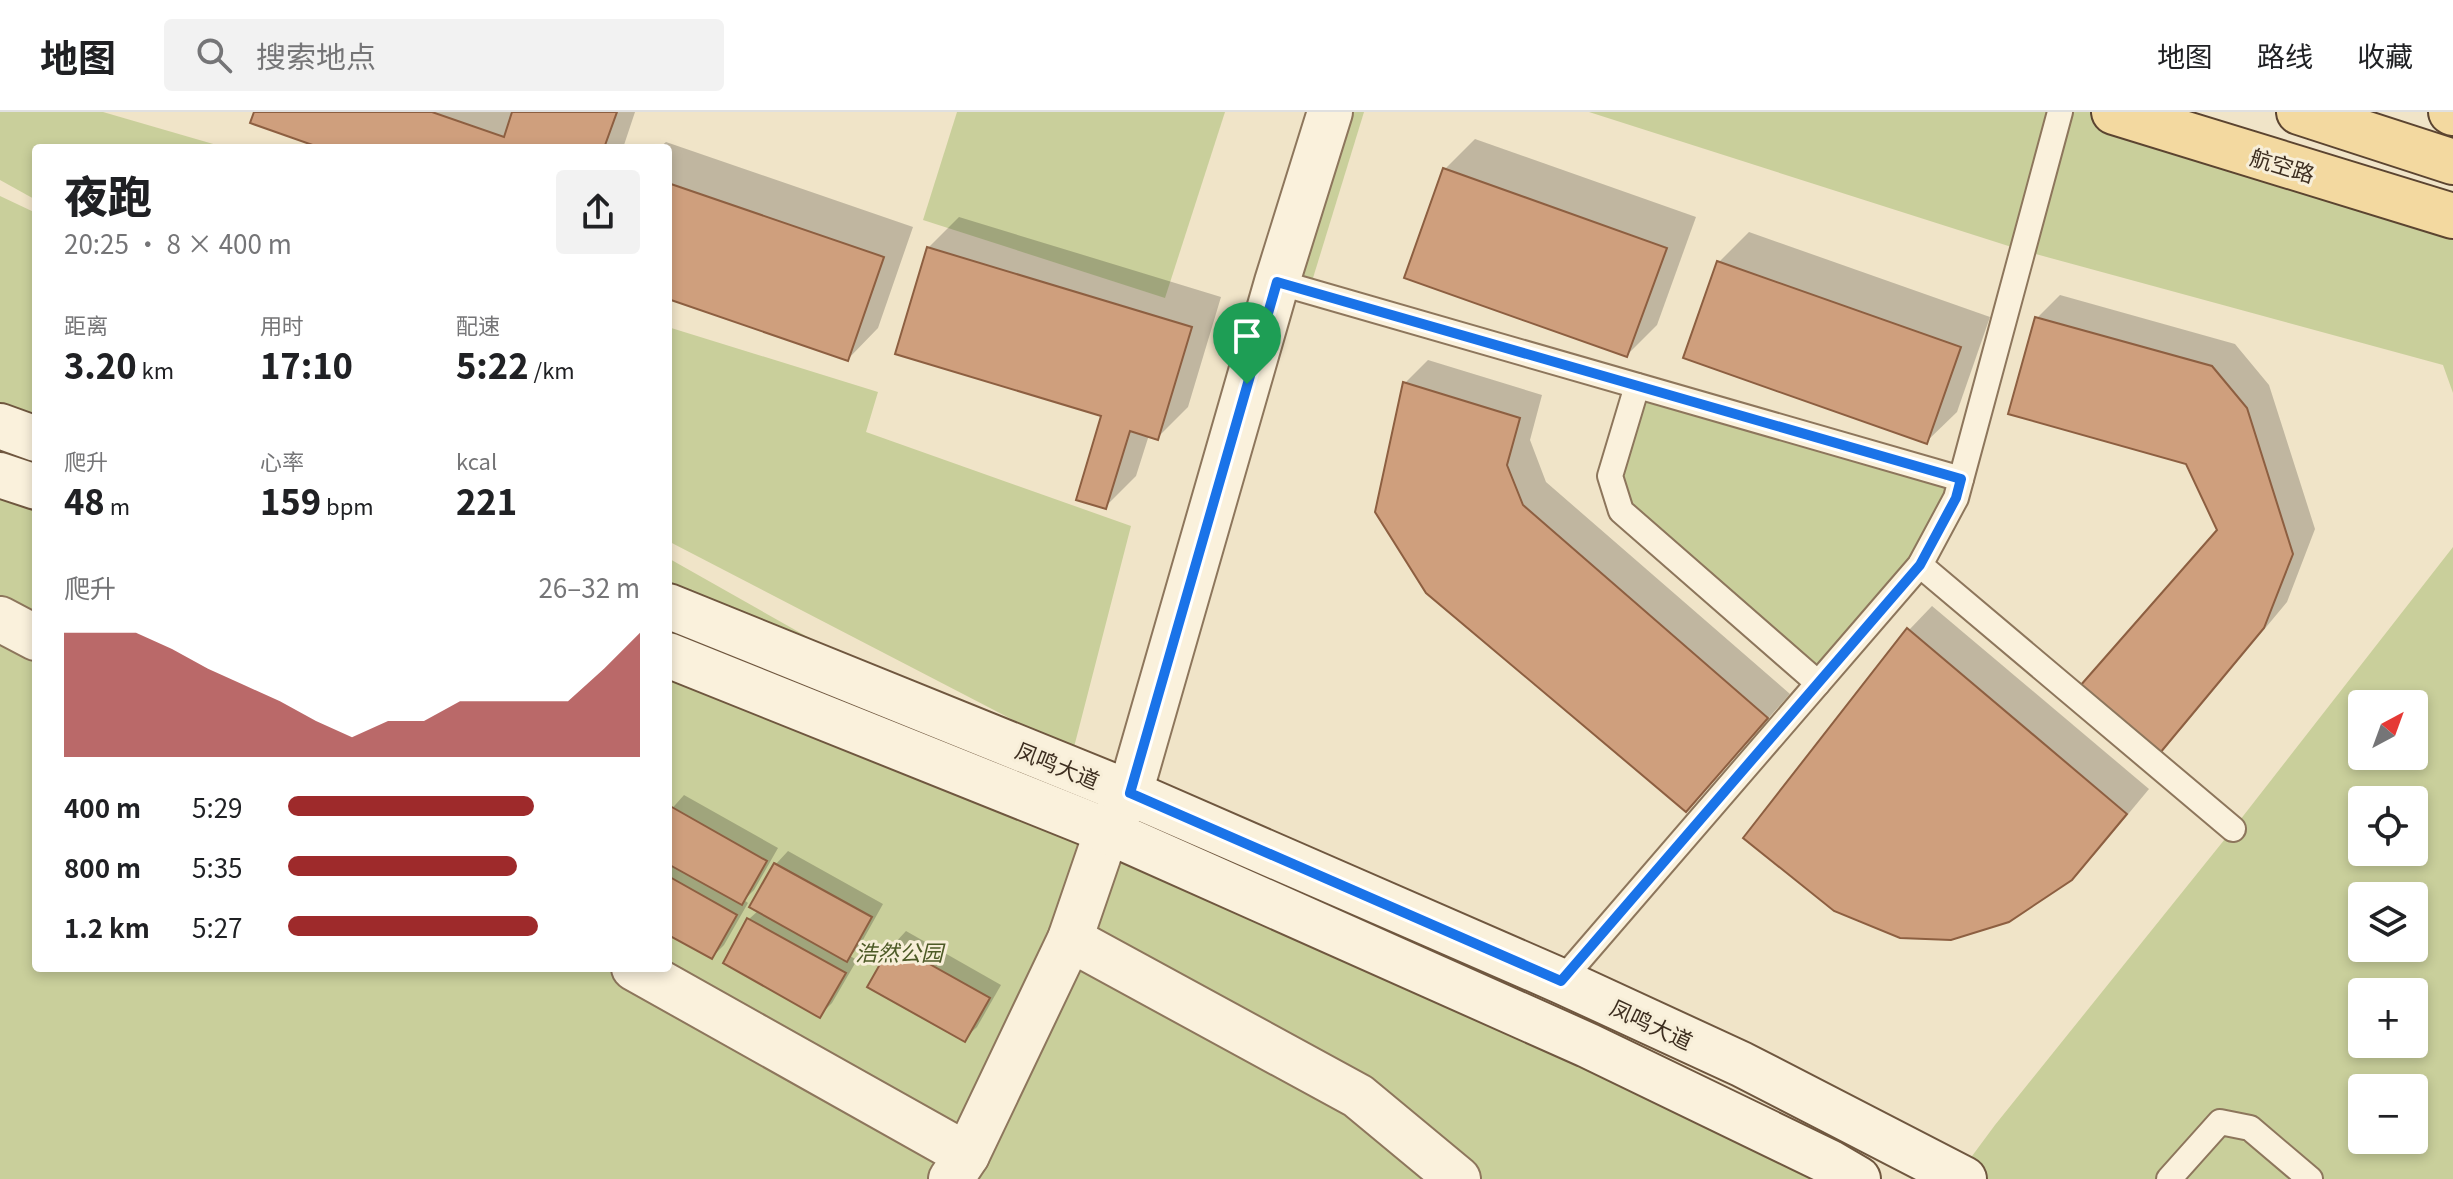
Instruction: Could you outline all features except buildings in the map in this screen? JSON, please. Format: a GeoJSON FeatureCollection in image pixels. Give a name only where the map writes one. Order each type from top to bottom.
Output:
{"type":"FeatureCollection","features":[{"type":"Feature","properties":{"kind":"main road"},"geometry":{"type":"LineString","coordinates":[[641,972],[959,1167],[1070,939],[1107,831],[1130,793],[1277,282],[1330,112]]}},
{"type":"Feature","properties":{"kind":"main road","name":"航空路"},"geometry":{"type":"LineString","coordinates":[[2114,112],[2453,216]]}},
{"type":"Feature","properties":{"kind":"main road"},"geometry":{"type":"LineString","coordinates":[[2299,112],[2453,162]]}},
{"type":"Feature","properties":{"kind":"main road"},"geometry":{"type":"LineString","coordinates":[[0,426],[32,438]]}},
{"type":"Feature","properties":{"kind":"main road"},"geometry":{"type":"LineString","coordinates":[[0,475],[32,486]]}},
{"type":"Feature","properties":{"kind":"main road","name":"凤鸣大道"},"geometry":{"type":"LineString","coordinates":[[672,608],[1130,793],[1561,981],[1741,1064],[1966,1178]]}},
{"type":"Feature","properties":{"kind":"main road"},"geometry":{"type":"LineString","coordinates":[[0,619],[32,636]]}},
{"type":"Feature","properties":{"kind":"main road","name":"凤鸣大道"},"geometry":{"type":"LineString","coordinates":[[672,657],[1107,831],[1587,1045],[1858,1179]]}},
{"type":"Feature","properties":{"kind":"main road"},"geometry":{"type":"LineString","coordinates":[[1070,939],[1358,1096],[1458,1179]]}},
{"type":"Feature","properties":{"kind":"lane"},"geometry":{"type":"LineString","coordinates":[[1561,981],[1920,565],[1956,498],[2060,112]]}},
{"type":"Feature","properties":{"kind":"lane"},"geometry":{"type":"LineString","coordinates":[[1277,282],[1961,479]]}},
{"type":"Feature","properties":{"kind":"lane"},"geometry":{"type":"LineString","coordinates":[[1637,386],[1610,476],[1621,511],[1818,683]]}},
{"type":"Feature","properties":{"kind":"lane"},"geometry":{"type":"LineString","coordinates":[[1920,565],[2233,829]]}},
{"type":"Feature","properties":{"kind":"lane"},"geometry":{"type":"LineString","coordinates":[[2169,1179],[2220,1122],[2250,1128],[2310,1179]]}},
{"type":"Feature","properties":{"kind":"green space"},"geometry":{"type":"Polygon","coordinates":[[[0,112],[103,112],[213,144],[32,144],[32,198],[0,180],[0,112]]]}},
{"type":"Feature","properties":{"kind":"green space"},"geometry":{"type":"Polygon","coordinates":[[[957,112],[1225,112],[1165,298],[923,220],[957,112]]]}},
{"type":"Feature","properties":{"kind":"green space"},"geometry":{"type":"Polygon","coordinates":[[[1330,112],[1364,112],[1309,291],[1277,282],[1330,112]]]}},
{"type":"Feature","properties":{"kind":"green space"},"geometry":{"type":"Polygon","coordinates":[[[1589,112],[2109,112],[2453,217],[2453,393],[2443,365],[2021,250],[1589,112]]]}},
{"type":"Feature","properties":{"kind":"green space","name":"浩然公园"},"geometry":{"type":"Polygon","coordinates":[[[0,196],[32,211],[32,972],[672,972],[672,560],[1128,818],[1839,1179],[0,1179],[0,196]]]}},
{"type":"Feature","properties":{"kind":"green space"},"geometry":{"type":"Polygon","coordinates":[[[672,328],[878,392],[866,432],[1131,526],[1073,751],[672,543],[672,328]]]}},
{"type":"Feature","properties":{"kind":"green space"},"geometry":{"type":"Polygon","coordinates":[[[1637,386],[1961,479],[1956,498],[1818,683],[1621,511],[1610,476],[1637,386]]]}},
{"type":"Feature","properties":{"kind":"green space"},"geometry":{"type":"Polygon","coordinates":[[[2453,547],[2453,1179],[1964,1179],[1958,1175],[2233,829],[2453,547]]]}},
{"type":"Feature","properties":{"kind":"route"},"geometry":{"type":"LineString","coordinates":[[1277,282],[1961,479],[1956,498],[1920,565],[1561,981],[1130,793],[1247,384],[1277,282]]}}]}
